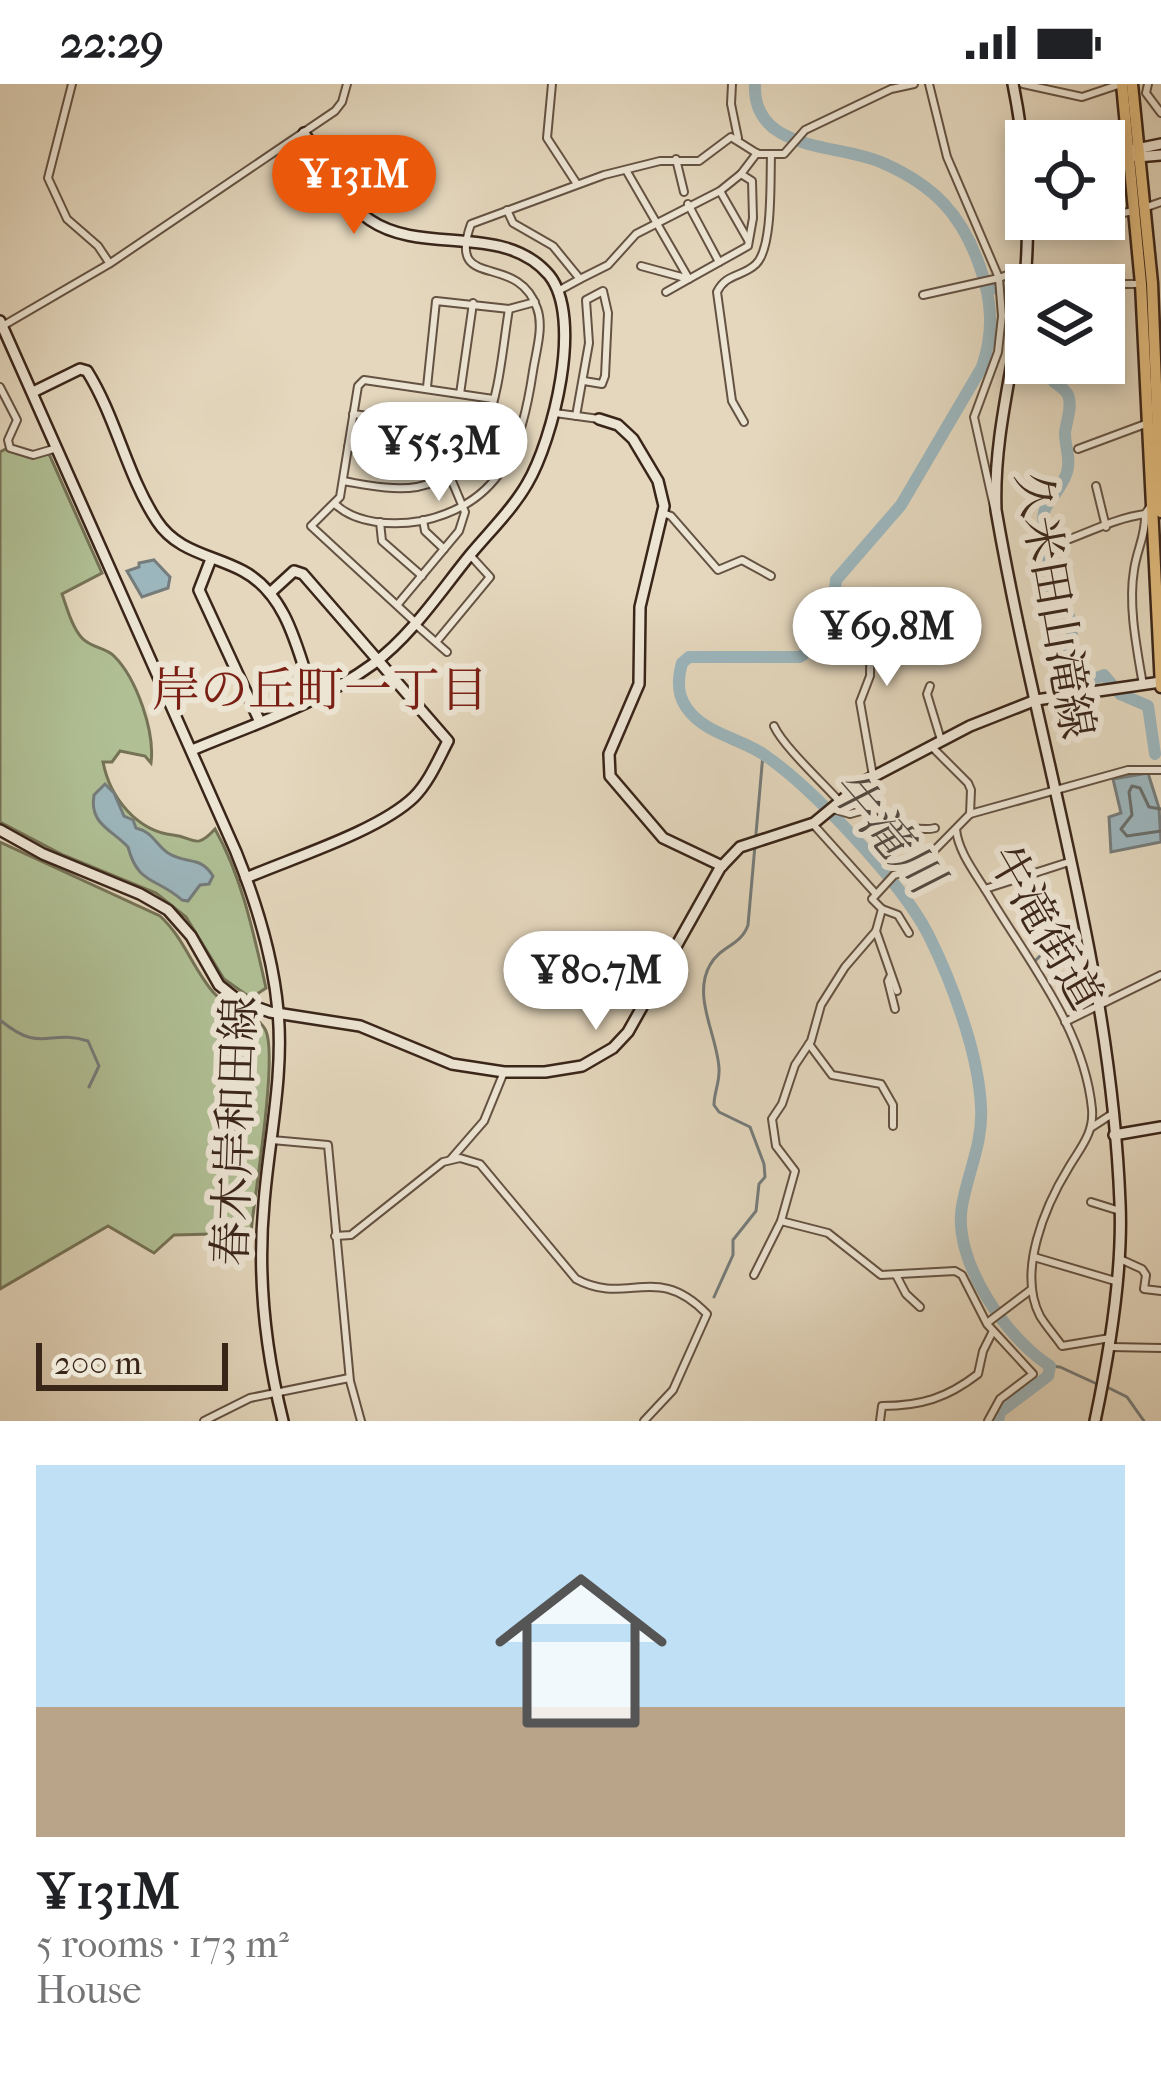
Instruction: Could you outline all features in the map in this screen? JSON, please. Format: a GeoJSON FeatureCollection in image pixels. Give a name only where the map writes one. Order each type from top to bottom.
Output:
{"type":"FeatureCollection","features":[{"type":"Feature","properties":{"kind":"main road"},"geometry":{"type":"LineString","coordinates":[[1121,84],[1135,152],[1151,283],[1153,510]]}},
{"type":"Feature","properties":{"kind":"main road"},"geometry":{"type":"LineString","coordinates":[[1135,152],[1140,90]]}},
{"type":"Feature","properties":{"kind":"main road"},"geometry":{"type":"LineString","coordinates":[[1151,283],[1148,423],[1161,684]]}},
{"type":"Feature","properties":{"kind":"street"},"geometry":{"type":"LineString","coordinates":[[72,84],[48,178],[67,218],[108,262]]}},
{"type":"Feature","properties":{"kind":"street"},"geometry":{"type":"LineString","coordinates":[[1,325],[115,260],[304,133],[335,111],[346,84]]}},
{"type":"Feature","properties":{"kind":"street"},"geometry":{"type":"LineString","coordinates":[[552,84],[547,138],[577,184]]}},
{"type":"Feature","properties":{"kind":"street"},"geometry":{"type":"LineString","coordinates":[[732,84],[738,138]]}},
{"type":"Feature","properties":{"kind":"street"},"geometry":{"type":"LineString","coordinates":[[334,504],[347,515],[380,522],[423,520],[463,505],[498,477],[522,434],[540,326],[536,302],[516,278],[472,267],[464,254],[471,224],[626,170],[676,159],[699,161],[730,137],[757,153],[787,152],[805,130],[891,89],[914,84]]}},
{"type":"Feature","properties":{"kind":"street"},"geometry":{"type":"LineString","coordinates":[[929,84],[947,157],[999,289],[998,352],[974,416],[990,474]]}},
{"type":"Feature","properties":{"kind":"street","name":"久米田山滝線"},"geometry":{"type":"LineString","coordinates":[[1012,84],[1016,120]]}},
{"type":"Feature","properties":{"kind":"street"},"geometry":{"type":"LineString","coordinates":[[1027,85],[1082,97],[1121,84]]}},
{"type":"Feature","properties":{"kind":"street"},"geometry":{"type":"LineString","coordinates":[[1140,90],[1161,113]]}},
{"type":"Feature","properties":{"kind":"street"},"geometry":{"type":"LineString","coordinates":[[192,750],[260,722],[378,661],[528,483],[554,412],[566,322],[558,291],[539,266],[520,253],[412,236],[374,223],[358,211],[304,133]]}},
{"type":"Feature","properties":{"kind":"street"},"geometry":{"type":"LineString","coordinates":[[1135,152],[1161,144]]}},
{"type":"Feature","properties":{"kind":"street"},"geometry":{"type":"LineString","coordinates":[[1135,152],[1161,155]]}},
{"type":"Feature","properties":{"kind":"street"},"geometry":{"type":"LineString","coordinates":[[558,291],[608,265],[636,234],[720,191],[757,153]]}},
{"type":"Feature","properties":{"kind":"street"},"geometry":{"type":"LineString","coordinates":[[744,422],[732,401],[717,292],[725,278],[754,266],[764,251],[771,156]]}},
{"type":"Feature","properties":{"kind":"street"},"geometry":{"type":"LineString","coordinates":[[676,159],[684,192]]}},
{"type":"Feature","properties":{"kind":"street"},"geometry":{"type":"LineString","coordinates":[[626,170],[689,279]]}},
{"type":"Feature","properties":{"kind":"street"},"geometry":{"type":"LineString","coordinates":[[741,174],[752,182],[750,243]]}},
{"type":"Feature","properties":{"kind":"street"},"geometry":{"type":"LineString","coordinates":[[720,191],[750,243]]}},
{"type":"Feature","properties":{"kind":"street"},"geometry":{"type":"LineString","coordinates":[[1125,212],[1161,202]]}},
{"type":"Feature","properties":{"kind":"street"},"geometry":{"type":"LineString","coordinates":[[688,204],[719,262]]}},
{"type":"Feature","properties":{"kind":"street"},"geometry":{"type":"LineString","coordinates":[[507,210],[513,223],[553,246],[580,279]]}},
{"type":"Feature","properties":{"kind":"street"},"geometry":{"type":"LineString","coordinates":[[666,292],[750,243]]}},
{"type":"Feature","properties":{"kind":"street"},"geometry":{"type":"LineString","coordinates":[[641,266],[689,279]]}},
{"type":"Feature","properties":{"kind":"street"},"geometry":{"type":"LineString","coordinates":[[923,295],[1005,275]]}},
{"type":"Feature","properties":{"kind":"street"},"geometry":{"type":"LineString","coordinates":[[576,416],[589,332],[586,300],[603,291],[608,313],[605,376],[602,384],[584,381]]}},
{"type":"Feature","properties":{"kind":"street"},"geometry":{"type":"LineString","coordinates":[[427,388],[436,301],[509,309],[536,302]]}},
{"type":"Feature","properties":{"kind":"street"},"geometry":{"type":"LineString","coordinates":[[460,394],[473,303]]}},
{"type":"Feature","properties":{"kind":"street"},"geometry":{"type":"LineString","coordinates":[[343,481],[414,487],[449,474],[479,444],[493,399],[509,309]]}},
{"type":"Feature","properties":{"kind":"street","name":"春木岸和田線"},"geometry":{"type":"LineString","coordinates":[[1,325],[192,750],[246,878],[267,942],[278,1013],[261,1281],[284,1421]]}},
{"type":"Feature","properties":{"kind":"street"},"geometry":{"type":"LineString","coordinates":[[33,392],[80,369],[87,371],[156,520],[179,543],[244,572],[270,593],[287,620],[314,696]]}},
{"type":"Feature","properties":{"kind":"street"},"geometry":{"type":"LineString","coordinates":[[447,652],[310,526],[334,504],[343,481],[358,386],[364,380],[493,399]]}},
{"type":"Feature","properties":{"kind":"street","name":"久米田山滝線"},"geometry":{"type":"LineString","coordinates":[[1006,384],[990,474],[1101,1003],[1114,1135],[1120,1211],[1117,1258],[1105,1376],[1095,1421]]}},
{"type":"Feature","properties":{"kind":"street"},"geometry":{"type":"LineString","coordinates":[[0,387],[17,420],[8,440],[10,448],[33,455],[57,448]]}},
{"type":"Feature","properties":{"kind":"street"},"geometry":{"type":"LineString","coordinates":[[554,412],[618,425],[633,439],[658,481],[663,513],[640,607],[640,684],[609,754],[610,776],[663,838],[722,866]]}},
{"type":"Feature","properties":{"kind":"street"},"geometry":{"type":"LineString","coordinates":[[353,414],[436,425],[431,460]]}},
{"type":"Feature","properties":{"kind":"street"},"geometry":{"type":"LineString","coordinates":[[1078,449],[1148,423]]}},
{"type":"Feature","properties":{"kind":"street"},"geometry":{"type":"LineString","coordinates":[[348,447],[431,460],[449,474],[463,505],[464,520],[398,604]]}},
{"type":"Feature","properties":{"kind":"street"},"geometry":{"type":"LineString","coordinates":[[1096,486],[1106,526]]}},
{"type":"Feature","properties":{"kind":"street"},"geometry":{"type":"LineString","coordinates":[[1067,540],[1113,520],[1153,510]]}},
{"type":"Feature","properties":{"kind":"street"},"geometry":{"type":"LineString","coordinates":[[1143,685],[1133,572],[1153,510]]}},
{"type":"Feature","properties":{"kind":"street"},"geometry":{"type":"LineString","coordinates":[[663,513],[671,516],[718,570],[742,560],[771,576]]}},
{"type":"Feature","properties":{"kind":"street"},"geometry":{"type":"LineString","coordinates":[[423,520],[424,530],[444,549]]}},
{"type":"Feature","properties":{"kind":"street"},"geometry":{"type":"LineString","coordinates":[[380,522],[382,541],[422,576]]}},
{"type":"Feature","properties":{"kind":"street"},"geometry":{"type":"LineString","coordinates":[[436,641],[490,578],[470,555]]}},
{"type":"Feature","properties":{"kind":"street"},"geometry":{"type":"LineString","coordinates":[[211,559],[200,590],[260,722]]}},
{"type":"Feature","properties":{"kind":"street"},"geometry":{"type":"LineString","coordinates":[[246,878],[390,814],[412,799],[428,779],[448,741],[335,607],[298,571],[270,593]]}},
{"type":"Feature","properties":{"kind":"street"},"geometry":{"type":"LineString","coordinates":[[873,776],[860,702],[870,676],[871,610],[879,595]]}},
{"type":"Feature","properties":{"kind":"street"},"geometry":{"type":"LineString","coordinates":[[0,830],[162,906],[184,926],[228,994],[250,1006],[360,1026],[452,1064],[545,1072],[582,1066],[613,1048],[628,1032],[722,866],[740,848],[813,823],[873,776],[936,742],[1036,700],[1161,684]]}},
{"type":"Feature","properties":{"kind":"street"},"geometry":{"type":"LineString","coordinates":[[930,686],[927,694],[936,742],[968,783],[970,814]]}},
{"type":"Feature","properties":{"kind":"street"},"geometry":{"type":"LineString","coordinates":[[774,726],[837,807],[850,814],[868,809],[884,827],[892,824],[918,832],[935,828]]}},
{"type":"Feature","properties":{"kind":"street"},"geometry":{"type":"LineString","coordinates":[[909,933],[898,915],[882,909],[872,898],[894,875],[916,869],[970,814],[1128,770],[1161,770]]}},
{"type":"Feature","properties":{"kind":"street"},"geometry":{"type":"LineString","coordinates":[[813,823],[876,893]]}},
{"type":"Feature","properties":{"kind":"street","name":"牛滝街道"},"geometry":{"type":"LineString","coordinates":[[956,829],[966,859],[1047,985],[1065,1022],[1082,1063],[1092,1127]]}},
{"type":"Feature","properties":{"kind":"street"},"geometry":{"type":"LineString","coordinates":[[985,890],[1072,861]]}},
{"type":"Feature","properties":{"kind":"street"},"geometry":{"type":"LineString","coordinates":[[754,1275],[781,1221],[795,1171],[776,1146],[772,1119],[830,990],[876,931],[882,909]]}},
{"type":"Feature","properties":{"kind":"street"},"geometry":{"type":"LineString","coordinates":[[876,931],[897,991]]}},
{"type":"Feature","properties":{"kind":"street"},"geometry":{"type":"LineString","coordinates":[[891,975],[888,981],[895,1009]]}},
{"type":"Feature","properties":{"kind":"street"},"geometry":{"type":"LineString","coordinates":[[1065,1022],[1161,975]]}},
{"type":"Feature","properties":{"kind":"street"},"geometry":{"type":"LineString","coordinates":[[809,1044],[832,1075],[881,1084],[893,1105],[893,1126]]}},
{"type":"Feature","properties":{"kind":"street"},"geometry":{"type":"LineString","coordinates":[[335,1236],[351,1235],[451,1159],[484,1121],[504,1072]]}},
{"type":"Feature","properties":{"kind":"street"},"geometry":{"type":"LineString","coordinates":[[1112,1114],[1092,1127],[1060,1182],[1034,1257],[1032,1289],[1042,1320],[1062,1346],[1109,1343],[1161,1348]]}},
{"type":"Feature","properties":{"kind":"street"},"geometry":{"type":"LineString","coordinates":[[1114,1135],[1161,1127]]}},
{"type":"Feature","properties":{"kind":"street"},"geometry":{"type":"LineString","coordinates":[[272,1140],[328,1145],[350,1378],[361,1421]]}},
{"type":"Feature","properties":{"kind":"street"},"geometry":{"type":"LineString","coordinates":[[451,1159],[468,1158],[487,1168],[576,1279],[599,1288],[673,1288],[690,1296],[707,1314],[673,1390],[644,1421]]}},
{"type":"Feature","properties":{"kind":"street"},"geometry":{"type":"LineString","coordinates":[[1091,1202],[1120,1211]]}},
{"type":"Feature","properties":{"kind":"street"},"geometry":{"type":"LineString","coordinates":[[781,1221],[820,1230],[875,1272],[958,1272],[990,1327],[1033,1374],[1000,1399],[988,1421]]}},
{"type":"Feature","properties":{"kind":"street"},"geometry":{"type":"LineString","coordinates":[[1034,1257],[1115,1281]]}},
{"type":"Feature","properties":{"kind":"street"},"geometry":{"type":"LineString","coordinates":[[1117,1258],[1142,1269],[1144,1289],[1161,1292]]}},
{"type":"Feature","properties":{"kind":"street"},"geometry":{"type":"LineString","coordinates":[[896,1275],[920,1307]]}},
{"type":"Feature","properties":{"kind":"street"},"geometry":{"type":"LineString","coordinates":[[880,1421],[882,1406],[935,1400],[978,1374],[990,1327],[1032,1289]]}},
{"type":"Feature","properties":{"kind":"street"},"geometry":{"type":"LineString","coordinates":[[204,1421],[240,1401],[350,1378]]}},
{"type":"Feature","properties":{"kind":"green space"},"geometry":{"type":"Polygon","coordinates":[[[6,449],[28,457],[49,454],[102,573],[62,594],[82,638],[114,656],[130,678],[152,750],[151,763],[145,756],[120,751],[112,762],[103,762],[112,788],[137,820],[160,832],[198,841],[215,829],[240,886],[266,988],[251,998],[224,979],[186,917],[156,893],[63,855],[0,822],[0,452],[6,449]]]}},
{"type":"Feature","properties":{"kind":"green space"},"geometry":{"type":"Polygon","coordinates":[[[0,842],[160,916],[213,992],[265,1029],[268,1095],[251,1233],[174,1235],[154,1253],[108,1226],[0,1289],[0,842]]]}},
{"type":"Feature","properties":{"kind":"water"},"geometry":{"type":"Polygon","coordinates":[[[154,560],[170,577],[168,588],[142,597],[127,571],[154,560]]]}},
{"type":"Feature","properties":{"kind":"water"},"geometry":{"type":"Polygon","coordinates":[[[1148,773],[1159,808],[1161,842],[1111,852],[1109,817],[1121,813],[1113,779],[1148,773]]]}},
{"type":"Feature","properties":{"kind":"water"},"geometry":{"type":"Polygon","coordinates":[[[105,784],[136,828],[175,857],[203,865],[213,876],[209,884],[200,885],[188,901],[143,874],[128,847],[95,813],[94,795],[105,784]]]}},
{"type":"Feature","properties":{"kind":"waterway","name":"牛滝川"},"geometry":{"type":"LineString","coordinates":[[755,84],[758,106],[768,123],[783,134],[883,163],[932,192],[965,232],[987,292],[990,329],[982,367],[901,505],[836,580],[832,614],[818,644],[800,657],[689,657],[682,663],[679,685],[693,716],[783,769],[854,837],[915,913],[946,974],[970,1042],[981,1108],[962,1206],[965,1250],[1000,1317],[1050,1366],[1048,1376],[1000,1412],[998,1421]]}},
{"type":"Feature","properties":{"kind":"waterway"},"geometry":{"type":"LineString","coordinates":[[987,286],[1005,291]]}},
{"type":"Feature","properties":{"kind":"waterway"},"geometry":{"type":"LineString","coordinates":[[1057,384],[1069,399],[1068,467],[1044,511],[1050,540],[1035,566],[1069,615],[1072,646],[1062,658],[1061,669],[1067,679],[1086,682],[1104,675],[1120,694],[1148,706],[1155,754]]}},
{"type":"Feature","properties":{"kind":"waterway"},"geometry":{"type":"LineString","coordinates":[[714,1297],[733,1255],[733,1240],[756,1211],[759,1184],[765,1177],[750,1127],[714,1105],[719,1068],[704,990],[714,959],[748,925],[763,754]]}},
{"type":"Feature","properties":{"kind":"waterway"},"geometry":{"type":"LineString","coordinates":[[1033,963],[1047,949],[1081,939]]}},
{"type":"Feature","properties":{"kind":"waterway"},"geometry":{"type":"LineString","coordinates":[[0,1020],[36,1039],[88,1041],[99,1066],[89,1087]]}},
{"type":"Feature","properties":{"kind":"waterway"},"geometry":{"type":"LineString","coordinates":[[1050,1366],[1097,1384]]}},
{"type":"Feature","properties":{"kind":"waterway"},"geometry":{"type":"LineString","coordinates":[[1107,1387],[1127,1397],[1144,1421]]}},
{"type":"Feature","properties":{"kind":"district","name":"岸の丘町一丁目"},"geometry":{"type":"Point","coordinates":[320,689]}}]}
